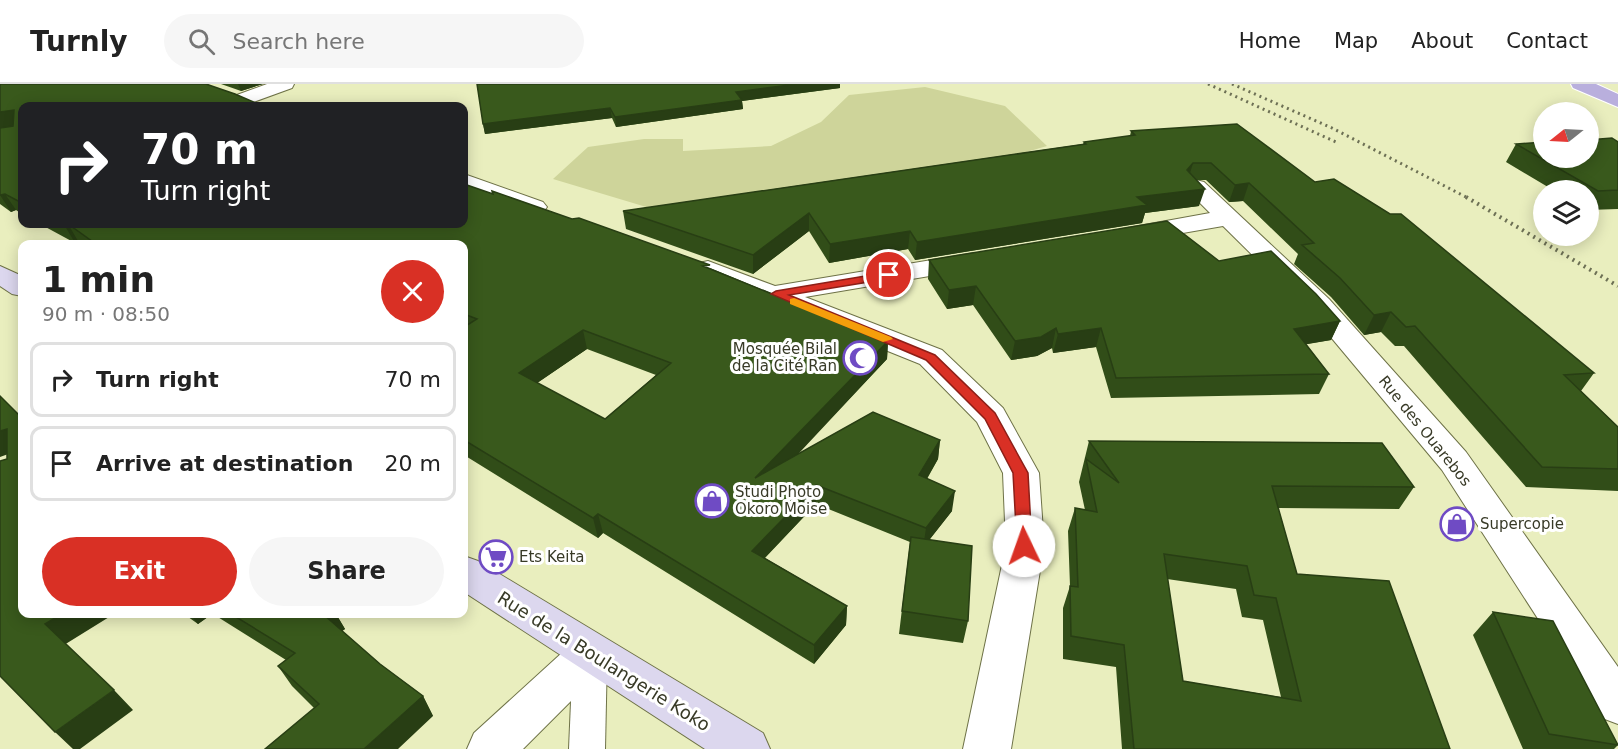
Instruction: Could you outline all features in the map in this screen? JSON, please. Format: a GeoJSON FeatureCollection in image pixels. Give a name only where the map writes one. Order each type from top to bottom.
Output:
{"type":"FeatureCollection","features":[{"type":"Feature","properties":{"kind":"main road"},"geometry":{"type":"LineString","coordinates":[[1584,85],[1618,101]]}},
{"type":"Feature","properties":{"kind":"street"},"geometry":{"type":"LineString","coordinates":[[251,102],[285,84]]}},
{"type":"Feature","properties":{"kind":"street"},"geometry":{"type":"LineString","coordinates":[[218,92],[246,102]]}},
{"type":"Feature","properties":{"kind":"street"},"geometry":{"type":"LineString","coordinates":[[468,182],[564,217]]}},
{"type":"Feature","properties":{"kind":"street","name":"Rue des Ouarebos"},"geometry":{"type":"LineString","coordinates":[[1196,187],[1319,305],[1454,461],[1618,704]]}},
{"type":"Feature","properties":{"kind":"street"},"geometry":{"type":"LineString","coordinates":[[1111,238],[1227,218]]}},
{"type":"Feature","properties":{"kind":"street"},"geometry":{"type":"LineString","coordinates":[[776,294],[996,257]]}},
{"type":"Feature","properties":{"kind":"street"},"geometry":{"type":"LineString","coordinates":[[676,258],[776,294],[931,357],[991,416],[1021,473],[1024,546],[987,749]]}},
{"type":"Feature","properties":{"kind":"street"},"geometry":{"type":"LineString","coordinates":[[0,274],[18,285]]}},
{"type":"Feature","properties":{"kind":"street","name":"Rue de la Boulangerie Koko"},"geometry":{"type":"LineString","coordinates":[[468,575],[591,654],[746,749]]}},
{"type":"Feature","properties":{"kind":"street"},"geometry":{"type":"LineString","coordinates":[[491,749],[591,654]]}},
{"type":"Feature","properties":{"kind":"lane"},"geometry":{"type":"LineString","coordinates":[[587,749],[591,654]]}},
{"type":"Feature","properties":{"kind":"green space"},"geometry":{"type":"Polygon","coordinates":[[[925,87],[1005,106],[1047,146],[982,165],[663,212],[553,179],[588,147],[644,139],[683,139],[683,151],[771,146],[821,122],[849,95],[925,87]]]}},
{"type":"Feature","properties":{"kind":"building"},"geometry":{"type":"Polygon","coordinates":[[[0,84],[206,84],[254,102],[18,102],[18,201],[5,194],[0,195],[0,128],[13,126],[14,110],[0,112],[0,84]]]}},
{"type":"Feature","properties":{"kind":"building"},"geometry":{"type":"Polygon","coordinates":[[[477,84],[797,84],[736,92],[742,100],[615,117],[610,108],[483,124],[477,84]]]}},
{"type":"Feature","properties":{"kind":"building"},"geometry":{"type":"Polygon","coordinates":[[[1237,124],[1315,182],[1334,179],[1390,214],[1401,214],[1594,373],[1564,375],[1618,427],[1618,469],[1542,467],[1415,326],[1406,327],[1391,312],[1374,315],[1340,278],[1302,245],[1314,243],[1249,183],[1235,185],[1211,163],[1193,163],[1187,170],[1205,189],[1137,197],[1147,205],[917,242],[910,231],[830,244],[809,213],[753,255],[623,211],[1086,144],[1084,142],[1135,135],[1131,131],[1237,124]]]}},
{"type":"Feature","properties":{"kind":"building"},"geometry":{"type":"Polygon","coordinates":[[[1612,138],[1618,142],[1618,190],[1599,191],[1599,180],[1579,180],[1558,168],[1599,168],[1599,139],[1612,138]]]}},
{"type":"Feature","properties":{"kind":"building"},"geometry":{"type":"Polygon","coordinates":[[[1533,143],[1533,154],[1516,144],[1533,143]]]}},
{"type":"Feature","properties":{"kind":"building"},"geometry":{"type":"Polygon","coordinates":[[[468,185],[493,194],[492,191],[572,219],[579,218],[710,265],[703,266],[888,341],[755,478],[873,412],[940,440],[919,475],[955,491],[926,528],[816,485],[752,551],[847,606],[814,645],[598,514],[593,518],[468,442],[468,325],[477,319],[468,316],[468,240],[90,240],[74,228],[468,228],[468,185]],[[583,330],[519,373],[605,419],[671,363],[583,330]]]}},
{"type":"Feature","properties":{"kind":"building"},"geometry":{"type":"Polygon","coordinates":[[[1167,221],[1219,261],[1271,251],[1316,294],[1340,321],[1294,329],[1329,374],[1116,378],[1101,328],[1058,334],[1056,328],[1041,337],[1015,341],[976,286],[949,290],[929,260],[1167,221]]]}},
{"type":"Feature","properties":{"kind":"building"},"geometry":{"type":"Polygon","coordinates":[[[0,396],[18,414],[18,618],[55,618],[45,624],[114,690],[55,732],[0,676],[0,461],[7,459],[7,429],[0,431],[0,396]]]}},
{"type":"Feature","properties":{"kind":"building"},"geometry":{"type":"Polygon","coordinates":[[[1089,441],[1382,443],[1414,487],[1272,486],[1297,574],[1389,581],[1450,749],[1134,749],[1124,645],[1071,636],[1070,586],[1078,587],[1075,508],[1097,512],[1086,459],[1119,483],[1089,441]],[[1164,554],[1183,681],[1301,701],[1276,598],[1254,595],[1247,566],[1164,554]]]}},
{"type":"Feature","properties":{"kind":"building"},"geometry":{"type":"Polygon","coordinates":[[[911,537],[972,546],[968,621],[902,611],[911,537]]]}},
{"type":"Feature","properties":{"kind":"building"},"geometry":{"type":"Polygon","coordinates":[[[1493,612],[1553,621],[1618,745],[1549,734],[1493,612]]]}},
{"type":"Feature","properties":{"kind":"building"},"geometry":{"type":"Polygon","coordinates":[[[238,618],[327,618],[380,664],[423,696],[364,749],[265,749],[319,704],[278,666],[295,653],[238,618]]]}},
{"type":"Feature","properties":{"kind":"railway"},"geometry":{"type":"LineString","coordinates":[[1208,84],[1336,142]]}},
{"type":"Feature","properties":{"kind":"railway"},"geometry":{"type":"LineString","coordinates":[[1232,84],[1332,128],[1468,198]]}},
{"type":"Feature","properties":{"kind":"railway"},"geometry":{"type":"LineString","coordinates":[[1466,197],[1618,286]]}},
{"type":"Feature","properties":{"kind":"slow traffic"},"geometry":{"type":"LineString","coordinates":[[794,301],[887,339]]}},
{"type":"Feature","properties":{"kind":"place","name":"Mosquée Bilal de la Cité Ran"},"geometry":{"type":"Point","coordinates":[860,358]}},
{"type":"Feature","properties":{"kind":"place","name":"Studi Photo Okoro Moise"},"geometry":{"type":"Point","coordinates":[712,501]}},
{"type":"Feature","properties":{"kind":"place","name":"Supercopie"},"geometry":{"type":"Point","coordinates":[1457,524]}},
{"type":"Feature","properties":{"kind":"place","name":"Ets Keita"},"geometry":{"type":"Point","coordinates":[496,557]}},
{"type":"Feature","properties":{"kind":"route"},"geometry":{"type":"LineString","coordinates":[[889,275],[776,294],[931,357],[991,416],[1021,473],[1024,546]]}}]}
